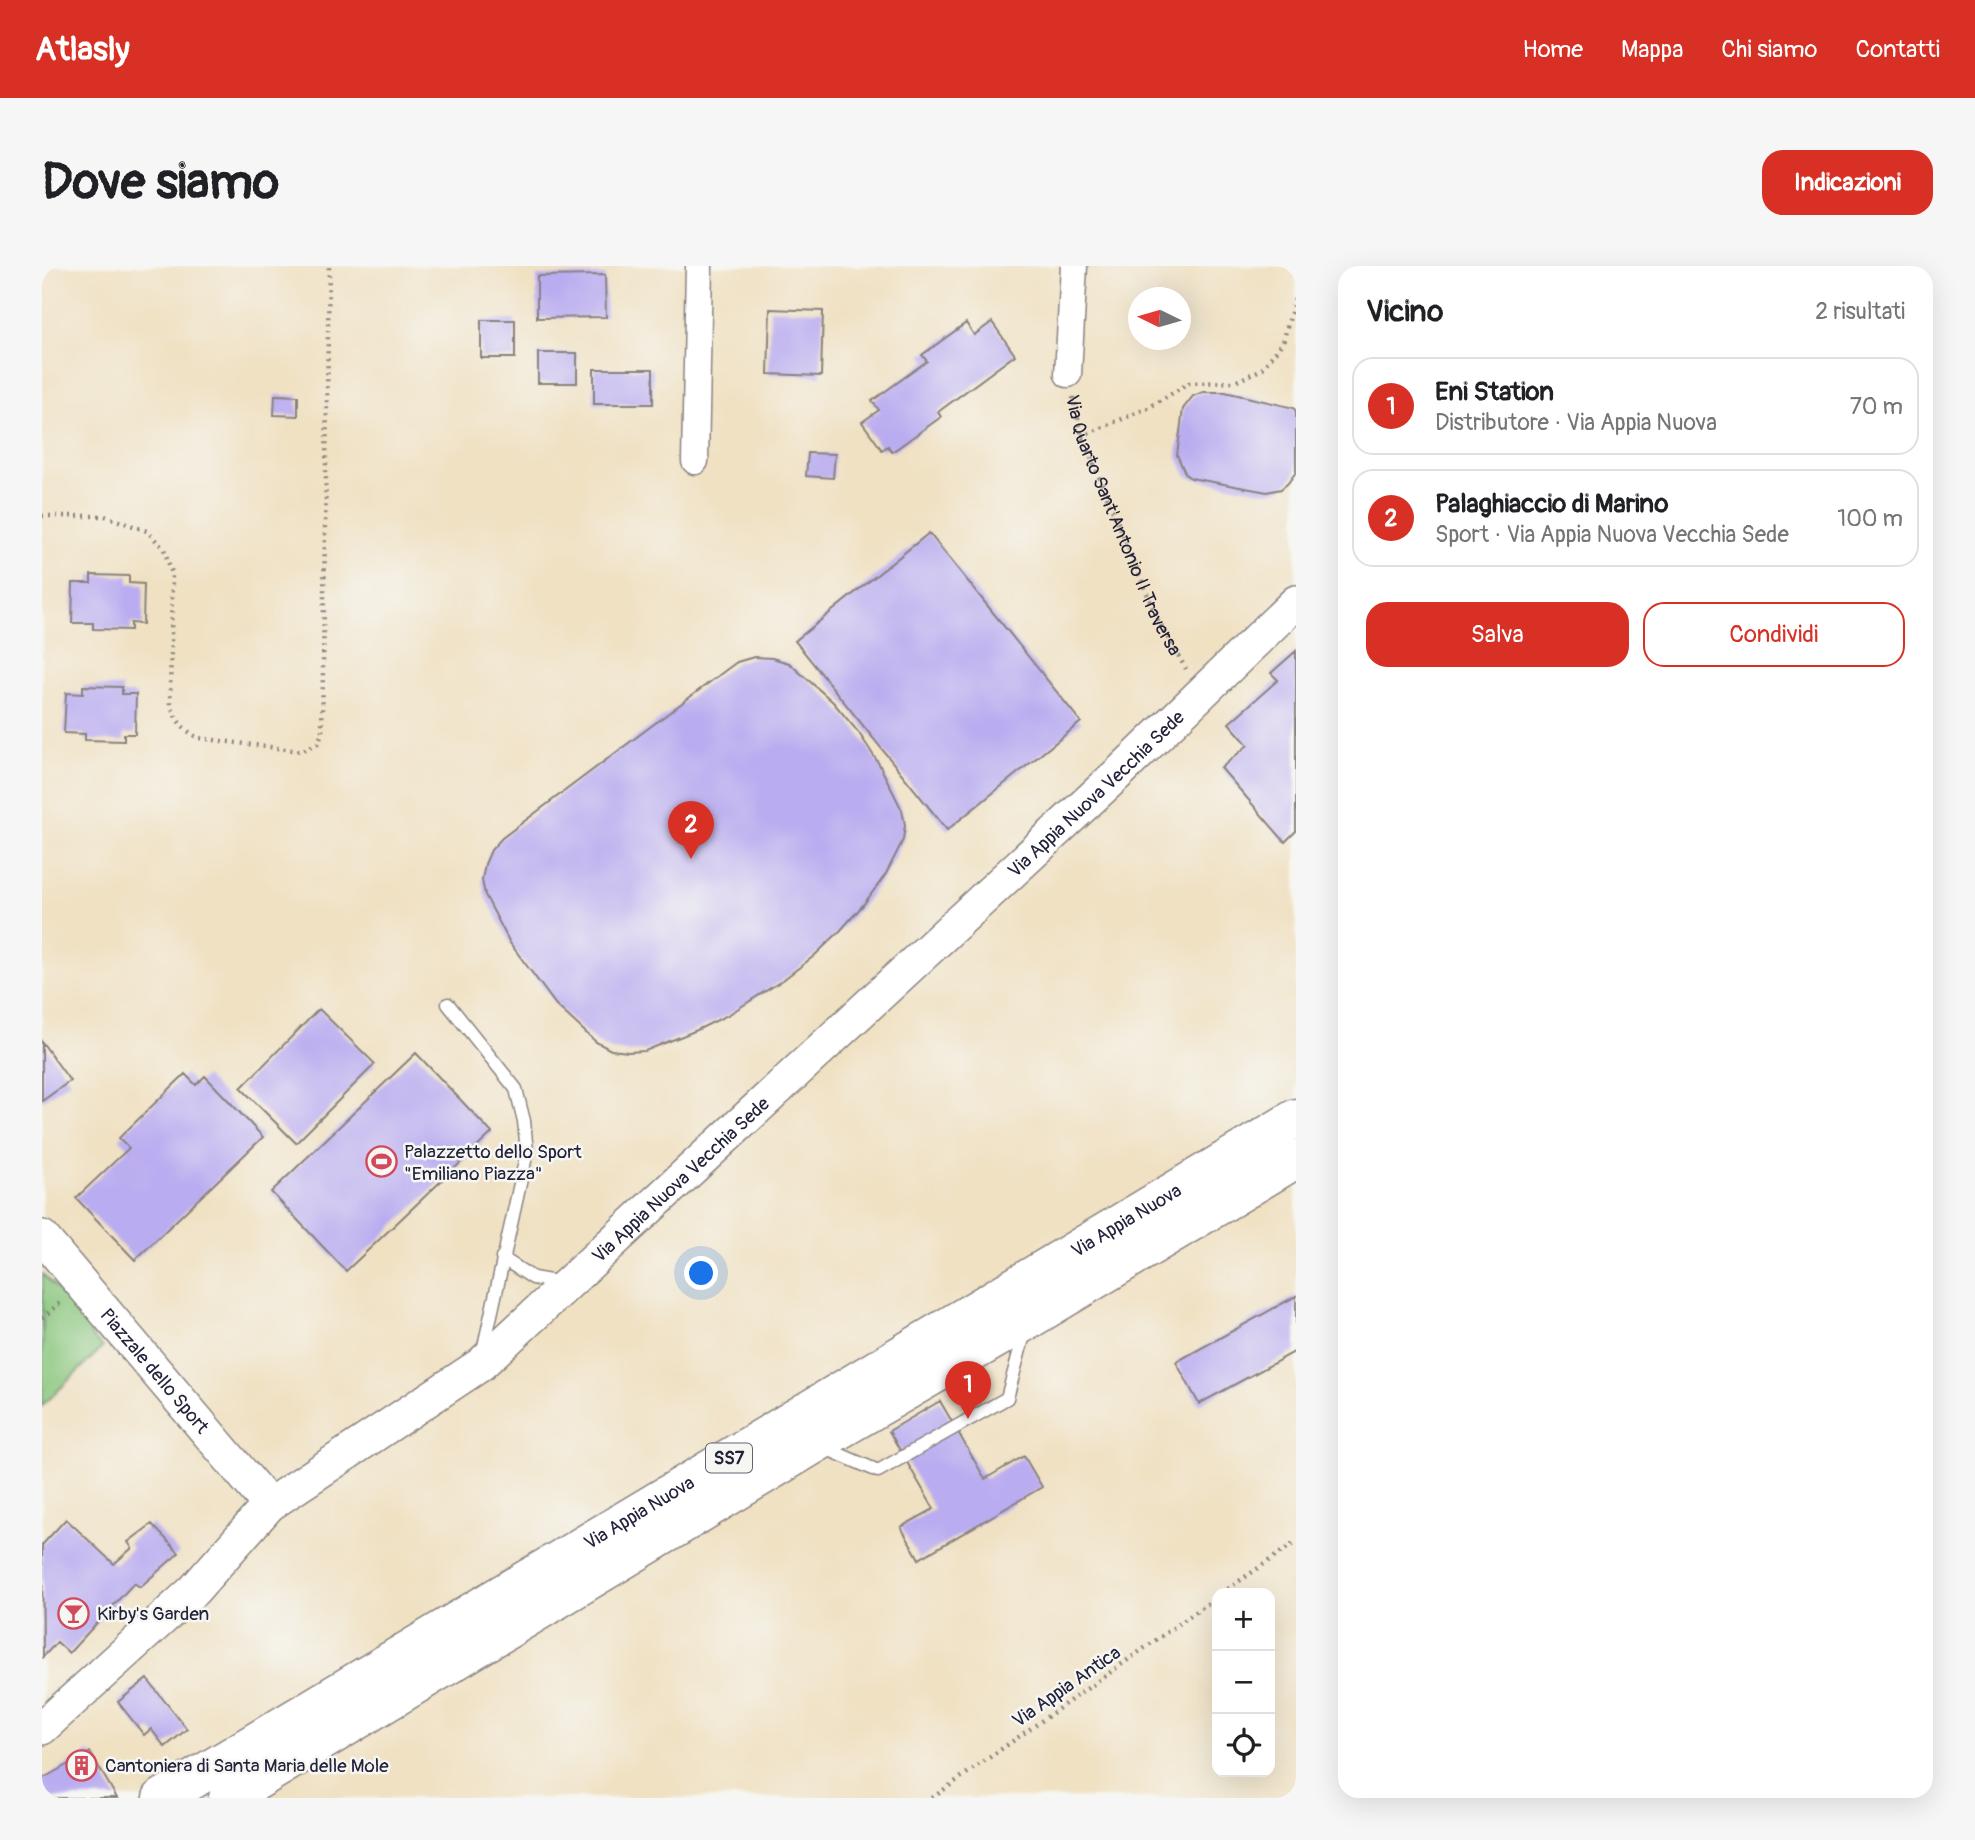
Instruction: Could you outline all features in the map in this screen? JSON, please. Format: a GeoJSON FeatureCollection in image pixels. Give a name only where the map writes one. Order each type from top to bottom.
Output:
{"type":"FeatureCollection","features":[{"type":"Feature","properties":{"kind":"main road","name":"Via Appia Nuova"},"geometry":{"type":"LineString","coordinates":[[162,1798],[1296,1118]]}},
{"type":"Feature","properties":{"kind":"main road","name":"Via Appia Nuova"},"geometry":{"type":"LineString","coordinates":[[228,1798],[815,1444],[1296,1159]]}},
{"type":"Feature","properties":{"kind":"street"},"geometry":{"type":"LineString","coordinates":[[695,461],[699,266]]}},
{"type":"Feature","properties":{"kind":"street","name":"Via Quarto Sant'Antonio II Traversa"},"geometry":{"type":"LineString","coordinates":[[1068,374],[1074,266]]}},
{"type":"Feature","properties":{"kind":"street","name":"Via Appia Nuova Vecchia Sede"},"geometry":{"type":"LineString","coordinates":[[42,1728],[194,1590],[270,1505],[481,1365],[1122,770],[1296,602]]}},
{"type":"Feature","properties":{"kind":"street","name":"Piazzale dello Sport"},"geometry":{"type":"LineString","coordinates":[[42,1237],[270,1505]]}},
{"type":"Feature","properties":{"kind":"lane"},"geometry":{"type":"LineString","coordinates":[[448,1004],[516,1089],[524,1121],[527,1152],[481,1365]]}},
{"type":"Feature","properties":{"kind":"lane"},"geometry":{"type":"LineString","coordinates":[[502,1258],[533,1278],[567,1284]]}},
{"type":"Feature","properties":{"kind":"lane"},"geometry":{"type":"LineString","coordinates":[[815,1444],[878,1471],[1007,1398],[1028,1320]]}},
{"type":"Feature","properties":{"kind":"path"},"geometry":{"type":"LineString","coordinates":[[42,516],[105,516],[147,531],[164,549],[172,573],[170,705],[178,723],[189,733],[198,738],[301,751],[318,743],[323,733],[328,266]]}},
{"type":"Feature","properties":{"kind":"path"},"geometry":{"type":"LineString","coordinates":[[1082,436],[1147,408],[1189,383],[1235,382],[1262,369],[1283,342],[1296,295]]}},
{"type":"Feature","properties":{"kind":"path","name":"Via Quarto Sant'Antonio II Traversa"},"geometry":{"type":"LineString","coordinates":[[1068,374],[1082,436],[1158,620],[1200,694]]}},
{"type":"Feature","properties":{"kind":"path"},"geometry":{"type":"LineString","coordinates":[[1230,1588],[1296,1542]]}},
{"type":"Feature","properties":{"kind":"path","name":"Via Appia Antica"},"geometry":{"type":"LineString","coordinates":[[932,1798],[1212,1601]]}},
{"type":"Feature","properties":{"kind":"green space"},"geometry":{"type":"Polygon","coordinates":[[[43,1274],[95,1329],[90,1335],[103,1347],[42,1406],[43,1274]]]}},
{"type":"Feature","properties":{"kind":"building"},"geometry":{"type":"Polygon","coordinates":[[[605,275],[606,317],[537,318],[537,276],[605,275]]]}},
{"type":"Feature","properties":{"kind":"building"},"geometry":{"type":"Polygon","coordinates":[[[770,309],[823,311],[821,376],[768,374],[770,309]]]}},
{"type":"Feature","properties":{"kind":"building"},"geometry":{"type":"Polygon","coordinates":[[[481,320],[515,320],[515,358],[481,358],[481,320]]]}},
{"type":"Feature","properties":{"kind":"building"},"geometry":{"type":"Polygon","coordinates":[[[992,322],[1015,355],[938,412],[941,417],[892,452],[888,446],[882,450],[862,422],[879,410],[872,401],[927,361],[922,355],[966,323],[974,335],[992,322]]]}},
{"type":"Feature","properties":{"kind":"building"},"geometry":{"type":"Polygon","coordinates":[[[538,353],[577,353],[577,383],[538,383],[538,353]]]}},
{"type":"Feature","properties":{"kind":"building"},"geometry":{"type":"Polygon","coordinates":[[[594,369],[653,369],[653,404],[594,404],[594,369]]]}},
{"type":"Feature","properties":{"kind":"building"},"geometry":{"type":"Polygon","coordinates":[[[1203,392],[1225,392],[1294,408],[1296,472],[1288,483],[1281,489],[1267,492],[1186,475],[1177,455],[1183,409],[1193,396],[1203,392]]]}},
{"type":"Feature","properties":{"kind":"building"},"geometry":{"type":"Polygon","coordinates":[[[275,395],[298,396],[298,416],[274,415],[275,395]]]}},
{"type":"Feature","properties":{"kind":"building"},"geometry":{"type":"Polygon","coordinates":[[[808,453],[835,454],[833,478],[806,476],[808,453]]]}},
{"type":"Feature","properties":{"kind":"building"},"geometry":{"type":"Polygon","coordinates":[[[929,533],[1081,722],[947,830],[795,641],[929,533]]]}},
{"type":"Feature","properties":{"kind":"building"},"geometry":{"type":"Polygon","coordinates":[[[91,575],[129,576],[129,583],[144,584],[143,624],[131,623],[131,630],[93,629],[93,623],[72,623],[73,583],[91,583],[91,575]]]}},
{"type":"Feature","properties":{"kind":"building"},"geometry":{"type":"Polygon","coordinates":[[[1296,651],[1296,831],[1285,842],[1221,768],[1248,745],[1229,723],[1278,680],[1271,673],[1296,651]]]}},
{"type":"Feature","properties":{"kind":"building"},"geometry":{"type":"Polygon","coordinates":[[[754,657],[789,663],[833,702],[859,733],[879,764],[902,810],[905,825],[903,840],[886,874],[863,905],[814,956],[783,980],[728,1015],[697,1030],[645,1051],[611,1050],[596,1042],[556,1005],[510,943],[485,895],[482,880],[485,864],[491,850],[502,838],[730,667],[754,657]]]}},
{"type":"Feature","properties":{"kind":"building"},"geometry":{"type":"Polygon","coordinates":[[[83,686],[122,687],[122,694],[136,694],[135,734],[124,734],[124,741],[85,740],[85,734],[64,733],[66,693],[83,694],[83,686]]]}},
{"type":"Feature","properties":{"kind":"building"},"geometry":{"type":"Polygon","coordinates":[[[319,1009],[375,1064],[296,1143],[241,1088],[319,1009]]]}},
{"type":"Feature","properties":{"kind":"building"},"geometry":{"type":"Polygon","coordinates":[[[42,1042],[70,1081],[42,1101],[42,1042]]]}},
{"type":"Feature","properties":{"kind":"building","name":"Palazzetto dello Sport \"Emiliano Piazza\""},"geometry":{"type":"Polygon","coordinates":[[[416,1053],[492,1133],[346,1271],[271,1192],[416,1053]]]}},
{"type":"Feature","properties":{"kind":"building"},"geometry":{"type":"Polygon","coordinates":[[[185,1074],[196,1085],[205,1076],[263,1137],[135,1260],[76,1198],[129,1148],[119,1138],[185,1074]]]}},
{"type":"Feature","properties":{"kind":"building"},"geometry":{"type":"Polygon","coordinates":[[[1296,1296],[1296,1351],[1199,1404],[1176,1362],[1296,1296]]]}},
{"type":"Feature","properties":{"kind":"building"},"geometry":{"type":"Polygon","coordinates":[[[940,1401],[985,1479],[1024,1456],[1042,1487],[919,1559],[901,1527],[934,1509],[889,1431],[940,1401]]]}},
{"type":"Feature","properties":{"kind":"building","name":"Kirby's Garden"},"geometry":{"type":"Polygon","coordinates":[[[66,1519],[114,1564],[132,1548],[128,1542],[152,1524],[179,1553],[140,1587],[134,1583],[69,1653],[57,1642],[43,1657],[42,1545],[66,1519]]]}},
{"type":"Feature","properties":{"kind":"building"},"geometry":{"type":"Polygon","coordinates":[[[147,1679],[187,1729],[165,1747],[151,1729],[144,1735],[118,1702],[147,1679]]]}},
{"type":"Feature","properties":{"kind":"building","name":"Cantoniera di Santa Maria delle Mole"},"geometry":{"type":"Polygon","coordinates":[[[90,1752],[117,1798],[42,1798],[42,1779],[90,1752]]]}},
{"type":"Feature","properties":{"kind":"place","name":"Palaghiaccio di Marino"},"geometry":{"type":"Point","coordinates":[691,859]}},
{"type":"Feature","properties":{"kind":"place","name":"Palazzetto dello Sport \"Emiliano Piazza\""},"geometry":{"type":"Point","coordinates":[381,1162]}},
{"type":"Feature","properties":{"kind":"place","name":"Eni Station"},"geometry":{"type":"Point","coordinates":[968,1419]}},
{"type":"Feature","properties":{"kind":"place","name":"Kirby's Garden"},"geometry":{"type":"Point","coordinates":[74,1613]}},
{"type":"Feature","properties":{"kind":"place","name":"Cantoniera di Santa Maria delle Mole"},"geometry":{"type":"Point","coordinates":[82,1765]}}]}
